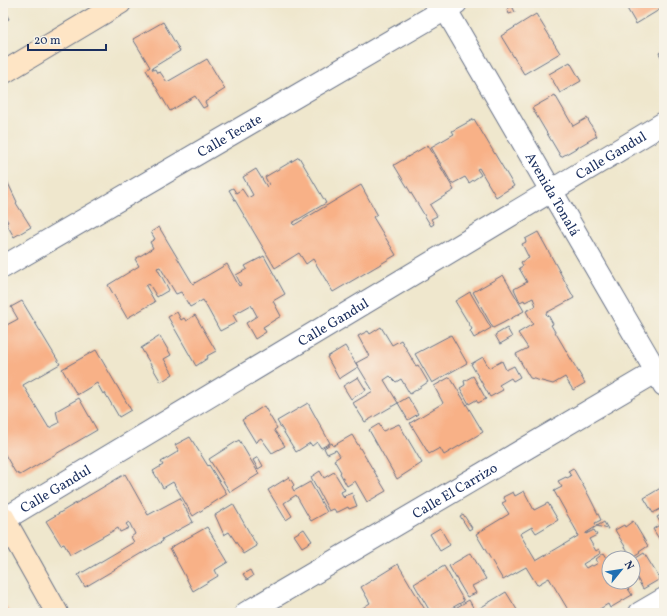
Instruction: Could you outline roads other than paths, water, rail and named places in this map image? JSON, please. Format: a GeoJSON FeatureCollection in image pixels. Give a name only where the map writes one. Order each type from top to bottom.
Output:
{"type":"FeatureCollection","features":[{"type":"Feature","properties":{"kind":"street"},"geometry":{"type":"LineString","coordinates":[[3,73],[120,3]]}},
{"type":"Feature","properties":{"kind":"street","name":"Avenida Tonalá"},"geometry":{"type":"LineString","coordinates":[[448,5],[552,192],[661,374]]}},
{"type":"Feature","properties":{"kind":"street","name":"Calle Tecate"},"geometry":{"type":"LineString","coordinates":[[3,267],[448,5]]}},
{"type":"Feature","properties":{"kind":"street","name":"Calle Gandul"},"geometry":{"type":"LineString","coordinates":[[3,519],[552,192],[664,123]]}},
{"type":"Feature","properties":{"kind":"street","name":"Calle El Carrizo"},"geometry":{"type":"LineString","coordinates":[[246,613],[661,374]]}},
{"type":"Feature","properties":{"kind":"street"},"geometry":{"type":"LineString","coordinates":[[3,519],[57,613]]}},
{"type":"Feature","properties":{"kind":"street"},"geometry":{"type":"LineString","coordinates":[[640,613],[664,599]]}}]}
